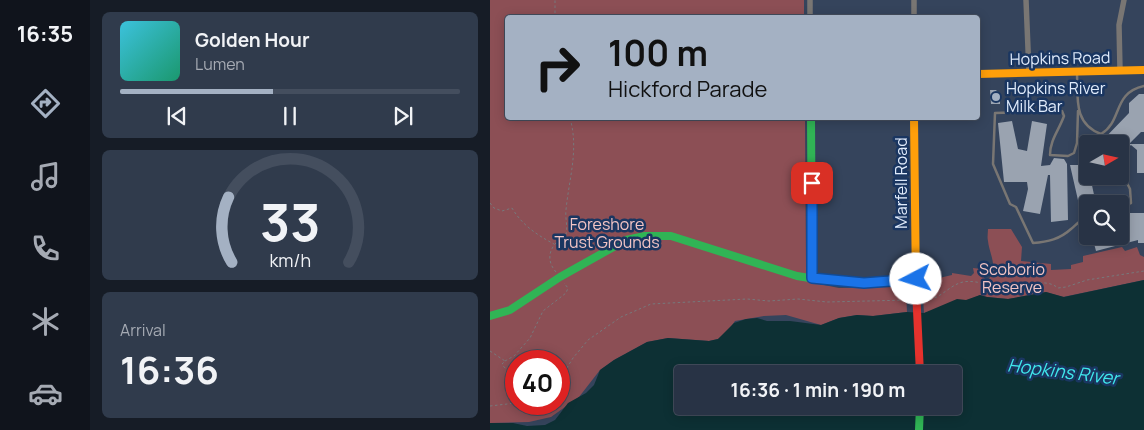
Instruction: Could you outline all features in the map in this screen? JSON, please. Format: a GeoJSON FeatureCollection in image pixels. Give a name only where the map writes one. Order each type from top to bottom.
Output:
{"type":"FeatureCollection","features":[{"type":"Feature","properties":{"kind":"street"},"geometry":{"type":"LineString","coordinates":[[810,0],[810,15]]}},
{"type":"Feature","properties":{"kind":"street"},"geometry":{"type":"LineString","coordinates":[[914,0],[914,15]]}},
{"type":"Feature","properties":{"kind":"street"},"geometry":{"type":"LineString","coordinates":[[1026,0],[1029,73]]}},
{"type":"Feature","properties":{"kind":"street"},"geometry":{"type":"LineString","coordinates":[[1120,70],[1118,25],[1124,0]]}},
{"type":"Feature","properties":{"kind":"street","name":"Hopkins Road"},"geometry":{"type":"LineString","coordinates":[[980,74],[1144,70]]}},
{"type":"Feature","properties":{"kind":"street"},"geometry":{"type":"LineString","coordinates":[[811,120],[812,278]]}},
{"type":"Feature","properties":{"kind":"street","name":"Marfell Road"},"geometry":{"type":"LineString","coordinates":[[914,120],[916,279],[920,365]]}},
{"type":"Feature","properties":{"kind":"street"},"geometry":{"type":"LineString","coordinates":[[490,316],[510,310],[560,277],[626,240],[658,235],[676,238],[797,276],[864,283],[916,279]]}},
{"type":"Feature","properties":{"kind":"street"},"geometry":{"type":"LineString","coordinates":[[920,415],[920,430]]}},
{"type":"Feature","properties":{"kind":"lane"},"geometry":{"type":"LineString","coordinates":[[1077,71],[1077,143],[1074,153],[1068,156],[1050,155],[1052,138],[1058,131],[1064,116],[1062,111],[995,113],[994,164],[1010,204],[1016,207],[1033,243],[1046,242],[1058,238],[1079,221]]}},
{"type":"Feature","properties":{"kind":"lane"},"geometry":{"type":"LineString","coordinates":[[1078,111],[1083,121],[1092,130],[1101,134],[1113,122],[1121,100],[1130,91],[1144,86]]}},
{"type":"Feature","properties":{"kind":"lane"},"geometry":{"type":"LineString","coordinates":[[1128,185],[1131,203],[1129,204]]}},
{"type":"Feature","properties":{"kind":"path"},"geometry":{"type":"LineString","coordinates":[[555,0],[555,15]]}},
{"type":"Feature","properties":{"kind":"path"},"geometry":{"type":"LineString","coordinates":[[519,350],[530,338],[543,311],[566,293],[568,288],[551,266],[549,256],[554,244],[565,237],[566,231],[566,208],[575,141],[570,120]]}},
{"type":"Feature","properties":{"kind":"path"},"geometry":{"type":"LineString","coordinates":[[490,203],[494,208],[502,211],[512,208],[521,221],[542,238],[554,244]]}},
{"type":"Feature","properties":{"kind":"path"},"geometry":{"type":"LineString","coordinates":[[570,363],[588,340],[621,317],[650,304],[747,299],[769,301],[798,299],[827,302],[878,300],[917,304],[931,300],[963,282],[1006,288],[1042,282],[1052,283],[1058,288],[1087,280],[1144,270]]}},
{"type":"Feature","properties":{"kind":"path"},"geometry":{"type":"LineString","coordinates":[[490,351],[505,361],[502,364],[505,368]]}},
{"type":"Feature","properties":{"kind":"path"},"geometry":{"type":"LineString","coordinates":[[490,406],[505,404]]}},
{"type":"Feature","properties":{"kind":"green space","name":"Foreshore Trust Grounds"},"geometry":{"type":"Polygon","coordinates":[[[490,0],[804,0],[804,15],[505,15],[505,120],[805,120],[806,268],[809,282],[839,288],[894,287],[902,292],[906,291],[907,312],[873,316],[857,315],[839,318],[821,325],[786,315],[764,316],[735,321],[728,331],[718,339],[709,341],[668,338],[647,342],[600,370],[579,397],[570,403],[570,350],[505,350],[505,415],[554,415],[529,422],[490,423],[490,0]]]}},
{"type":"Feature","properties":{"kind":"green space","name":"Scoborio Reserve"},"geometry":{"type":"Polygon","coordinates":[[[988,229],[1011,229],[1022,247],[1021,261],[1051,264],[1051,270],[1071,269],[1071,265],[1083,262],[1083,256],[1122,247],[1125,251],[1137,247],[1140,255],[1144,257],[1144,280],[1063,297],[1046,292],[1008,299],[980,295],[924,313],[922,282],[952,275],[952,273],[971,276],[974,273],[973,268],[981,269],[984,278],[987,280],[991,276],[993,262],[988,240],[988,229]]]}},
{"type":"Feature","properties":{"kind":"water","name":"Hopkins River"},"geometry":{"type":"Polygon","coordinates":[[[1144,280],[1144,430],[490,430],[490,423],[513,423],[527,426],[545,425],[555,420],[559,415],[570,415],[570,402],[586,393],[594,385],[600,370],[647,342],[668,338],[709,341],[718,339],[734,323],[746,319],[757,318],[767,321],[790,321],[821,325],[839,318],[857,315],[873,316],[907,312],[924,313],[957,299],[966,300],[980,295],[1008,299],[1046,292],[1064,297],[1144,280]]]}},
{"type":"Feature","properties":{"kind":"building"},"geometry":{"type":"Polygon","coordinates":[[[990,90],[996,90],[1000,95],[1000,104],[991,104],[990,90]]]}},
{"type":"Feature","properties":{"kind":"building"},"geometry":{"type":"Polygon","coordinates":[[[1139,94],[1144,94],[1144,132],[1141,132],[1129,144],[1129,135],[1108,135],[1129,113],[1129,103],[1139,94]]]}},
{"type":"Feature","properties":{"kind":"building"},"geometry":{"type":"Polygon","coordinates":[[[1012,121],[1018,149],[1027,151],[1032,121],[1047,124],[1041,166],[1050,165],[1054,158],[1064,159],[1067,164],[1068,220],[1051,222],[1050,175],[1048,175],[1040,214],[1023,211],[1028,189],[1027,182],[1004,182],[998,123],[1012,121]]]}},
{"type":"Feature","properties":{"kind":"building"},"geometry":{"type":"Polygon","coordinates":[[[1129,144],[1144,144],[1144,173],[1137,173],[1137,150],[1131,145],[1129,146],[1129,144]]]}},
{"type":"Feature","properties":{"kind":"building"},"geometry":{"type":"Polygon","coordinates":[[[1070,165],[1079,165],[1079,185],[1092,185],[1094,195],[1079,195],[1079,205],[1070,165]]]}},
{"type":"Feature","properties":{"kind":"building"},"geometry":{"type":"Polygon","coordinates":[[[1129,213],[1144,213],[1144,243],[1138,243],[1138,240],[1129,242],[1129,213]]]}},
{"type":"Feature","properties":{"kind":"building"},"geometry":{"type":"Polygon","coordinates":[[[1094,245],[1119,245],[1096,251],[1094,245]]]}},
{"type":"Feature","properties":{"kind":"traffic: fast"},"geometry":{"type":"LineString","coordinates":[[811,120],[812,278]]}},
{"type":"Feature","properties":{"kind":"traffic: fast"},"geometry":{"type":"LineString","coordinates":[[490,316],[510,310],[560,277],[626,240],[645,236],[671,236],[797,276],[822,280],[864,283],[916,279]]}},
{"type":"Feature","properties":{"kind":"traffic: fast"},"geometry":{"type":"LineString","coordinates":[[919,430],[920,415]]}},
{"type":"Feature","properties":{"kind":"traffic: slow"},"geometry":{"type":"LineString","coordinates":[[980,74],[1144,70]]}},
{"type":"Feature","properties":{"kind":"traffic: slow"},"geometry":{"type":"LineString","coordinates":[[914,120],[916,289]]}},
{"type":"Feature","properties":{"kind":"traffic: jam"},"geometry":{"type":"LineString","coordinates":[[916,289],[920,365]]}},
{"type":"Feature","properties":{"kind":"place","name":"Hopkins River Milk Bar"},"geometry":{"type":"Point","coordinates":[996,97]}},
{"type":"Feature","properties":{"kind":"route"},"geometry":{"type":"LineString","coordinates":[[812,183],[812,278],[864,283],[916,279]]}}]}
